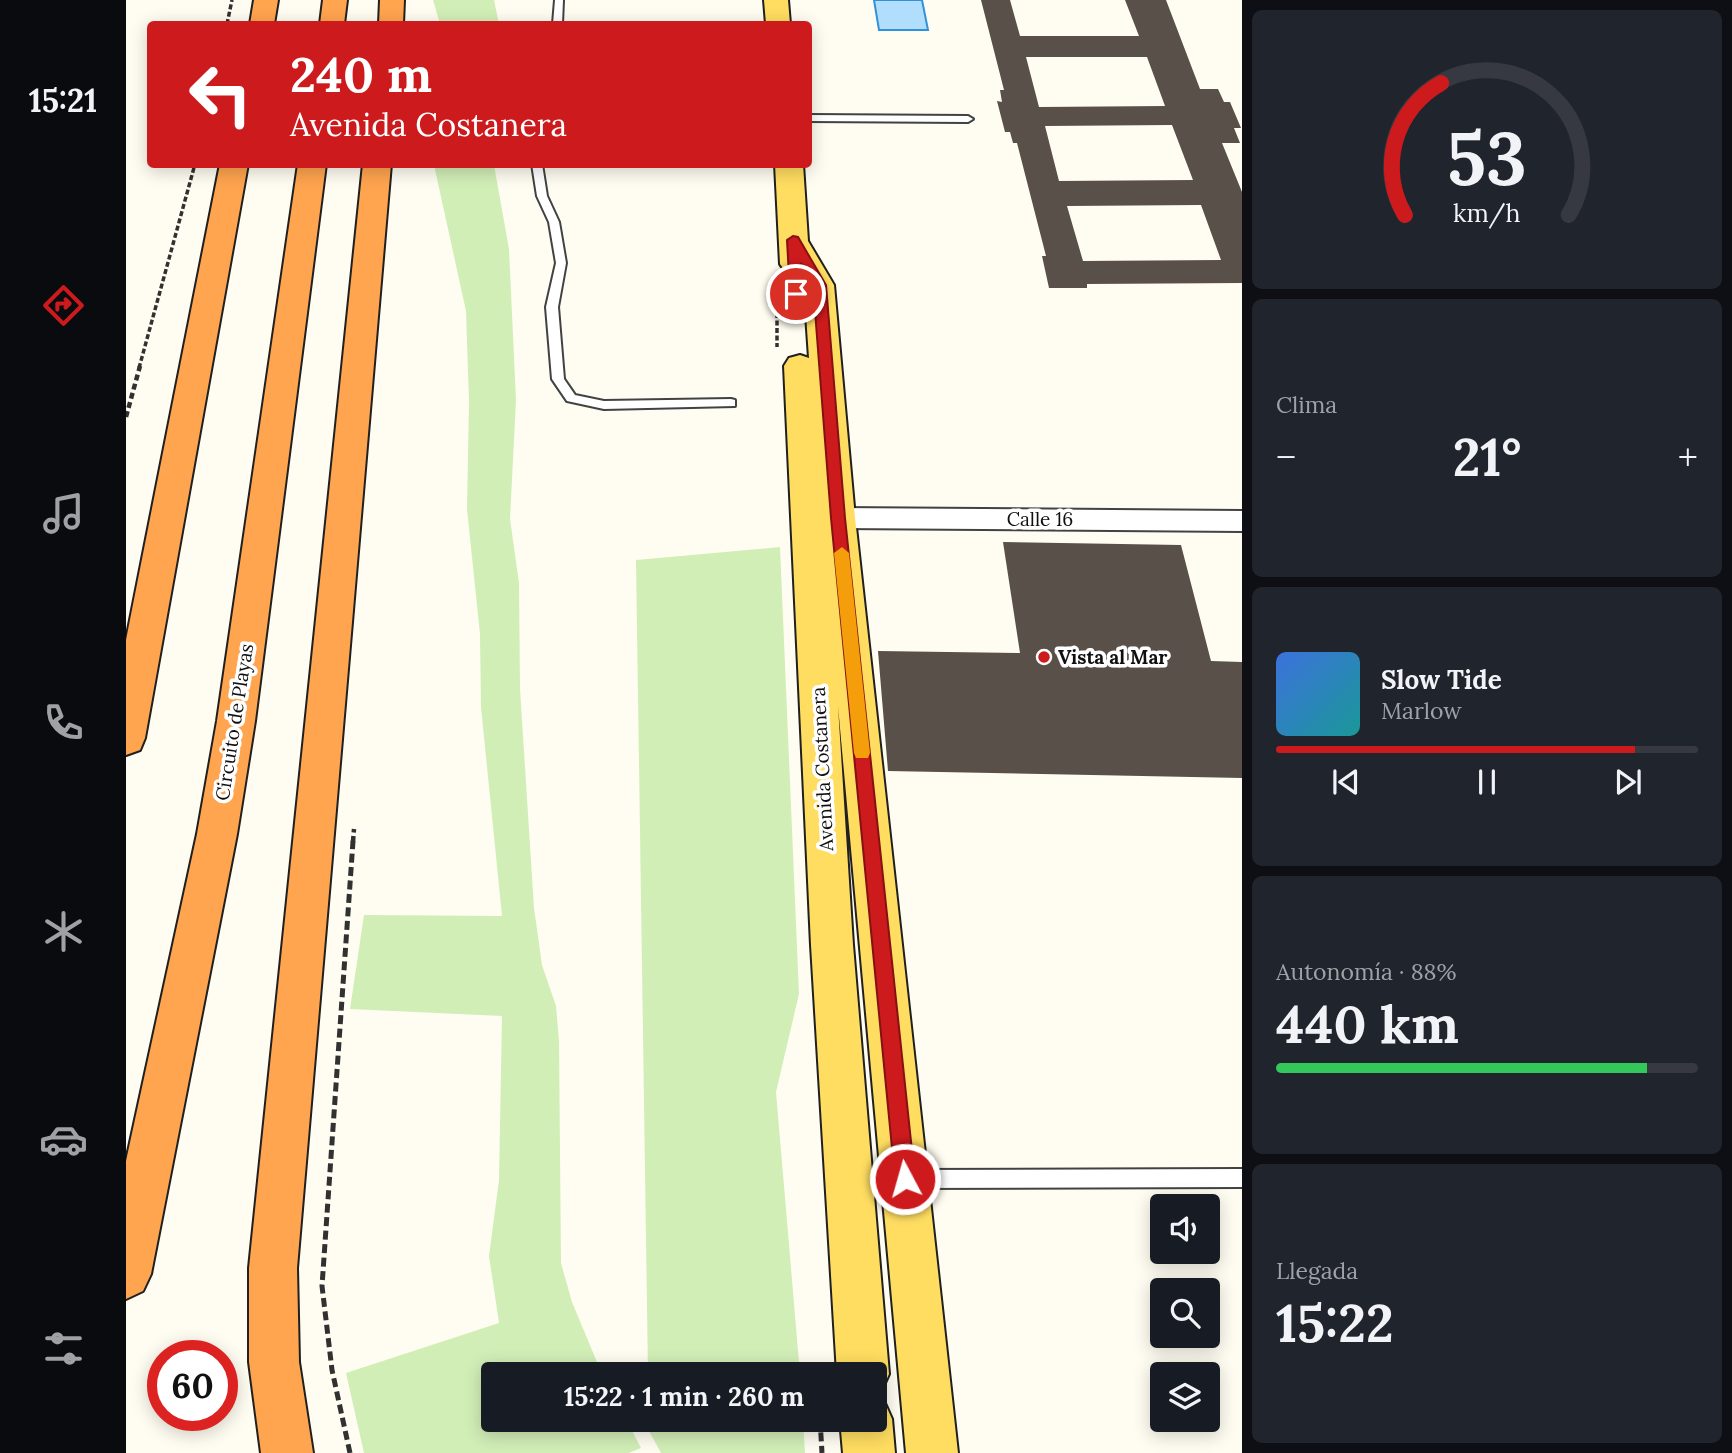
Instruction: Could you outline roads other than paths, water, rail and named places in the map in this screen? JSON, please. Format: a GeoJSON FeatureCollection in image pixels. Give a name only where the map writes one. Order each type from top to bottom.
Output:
{"type":"FeatureCollection","features":[{"type":"Feature","properties":{"kind":"highway"},"geometry":{"type":"LineString","coordinates":[[262,21],[266,0]]}},
{"type":"Feature","properties":{"kind":"highway"},"geometry":{"type":"LineString","coordinates":[[332,21],[335,0]]}},
{"type":"Feature","properties":{"kind":"highway"},"geometry":{"type":"LineString","coordinates":[[391,0],[391,21]]}},
{"type":"Feature","properties":{"kind":"highway"},"geometry":{"type":"LineString","coordinates":[[126,738],[233,168]]}},
{"type":"Feature","properties":{"kind":"highway","name":"Circuito de Playas"},"geometry":{"type":"LineString","coordinates":[[126,1274],[217,834],[239,694],[311,168]]}},
{"type":"Feature","properties":{"kind":"highway"},"geometry":{"type":"LineString","coordinates":[[287,1453],[274,1362],[272,1268],[377,168]]}},
{"type":"Feature","properties":{"kind":"main road"},"geometry":{"type":"LineString","coordinates":[[776,0],[778,21]]}},
{"type":"Feature","properties":{"kind":"main road","name":"Avenida Costanera"},"geometry":{"type":"LineString","coordinates":[[789,168],[832,945],[862,1362]]}},
{"type":"Feature","properties":{"kind":"main road"},"geometry":{"type":"LineString","coordinates":[[793,240],[819,285],[838,518],[932,1453]]}},
{"type":"Feature","properties":{"kind":"main road"},"geometry":{"type":"LineString","coordinates":[[867,1432],[869,1453]]}},
{"type":"Feature","properties":{"kind":"street","name":"Calle 16"},"geometry":{"type":"LineString","coordinates":[[838,518],[1242,521]]}},
{"type":"Feature","properties":{"kind":"lane"},"geometry":{"type":"LineString","coordinates":[[558,21],[559,0]]}},
{"type":"Feature","properties":{"kind":"lane"},"geometry":{"type":"LineString","coordinates":[[812,118],[968,118]]}},
{"type":"Feature","properties":{"kind":"lane"},"geometry":{"type":"LineString","coordinates":[[538,168],[542,196],[554,222],[561,263],[552,307],[558,379],[571,397],[604,405],[731,403]]}},
{"type":"Feature","properties":{"kind":"lane"},"geometry":{"type":"LineString","coordinates":[[905,1179],[1242,1178]]}},
{"type":"Feature","properties":{"kind":"water"},"geometry":{"type":"Polygon","coordinates":[[[874,0],[922,0],[928,30],[879,30],[874,0]]]}},
{"type":"Feature","properties":{"kind":"place","name":"Vista al Mar"},"geometry":{"type":"Point","coordinates":[1044,657]}}]}
